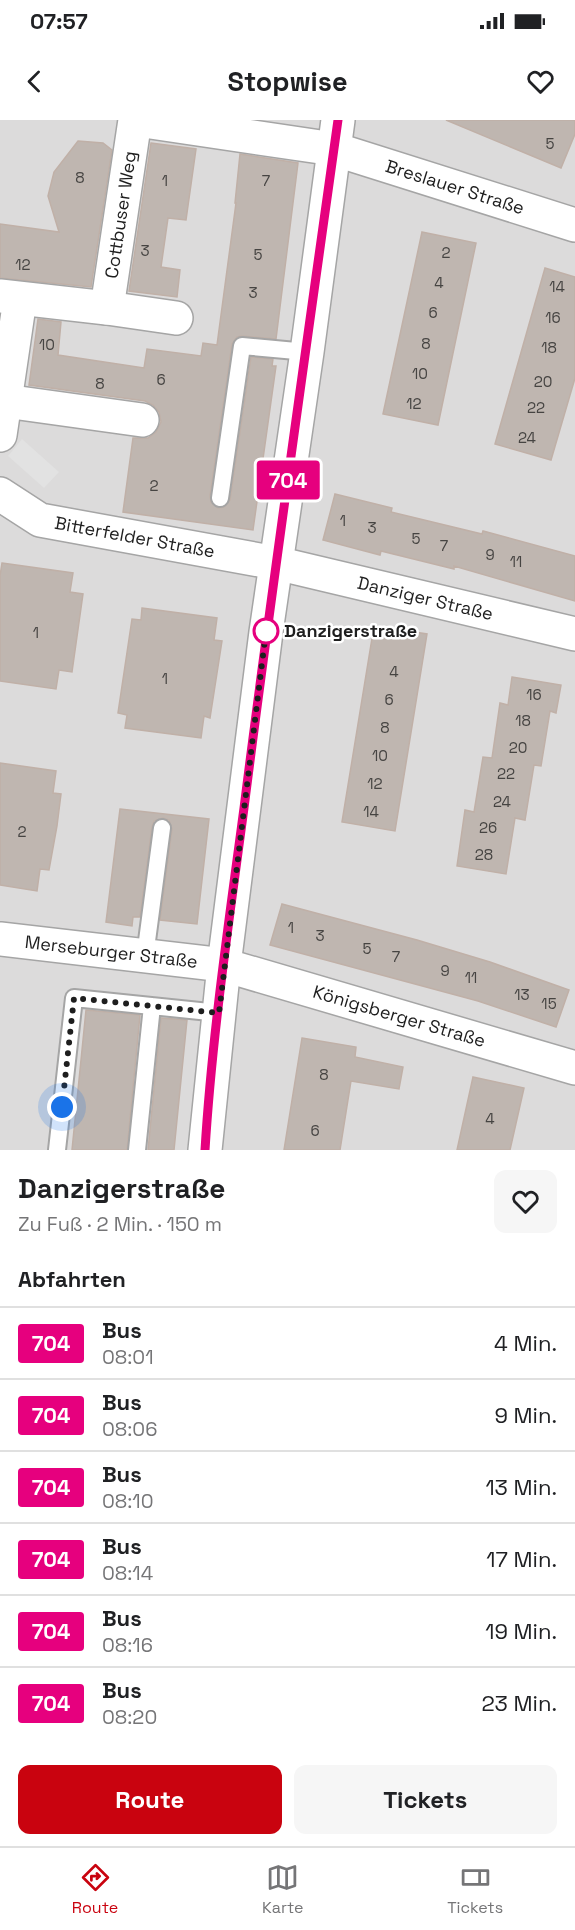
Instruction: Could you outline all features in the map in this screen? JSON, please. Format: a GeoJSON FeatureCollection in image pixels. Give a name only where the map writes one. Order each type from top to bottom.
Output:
{"type":"FeatureCollection","features":[{"type":"Feature","properties":{"kind":"street","name":"Cottbuser Weg"},"geometry":{"type":"LineString","coordinates":[[107,308],[136,120],[336,135]]}},
{"type":"Feature","properties":{"kind":"street"},"geometry":{"type":"LineString","coordinates":[[206,1150],[224,965],[276,563],[336,135]]}},
{"type":"Feature","properties":{"kind":"street","name":"Breslauer Straße"},"geometry":{"type":"LineString","coordinates":[[336,135],[575,225]]}},
{"type":"Feature","properties":{"kind":"street"},"geometry":{"type":"LineString","coordinates":[[0,435],[5,401],[10,297],[176,318]]}},
{"type":"Feature","properties":{"kind":"street"},"geometry":{"type":"LineString","coordinates":[[5,401],[142,420]]}},
{"type":"Feature","properties":{"kind":"street","name":"Bitterfelder Straße"},"geometry":{"type":"LineString","coordinates":[[0,494],[40,520],[276,563]]}},
{"type":"Feature","properties":{"kind":"street","name":"Danziger Straße"},"geometry":{"type":"LineString","coordinates":[[276,563],[575,634]]}},
{"type":"Feature","properties":{"kind":"street","name":"Merseburger Straße"},"geometry":{"type":"LineString","coordinates":[[0,939],[224,965]]}},
{"type":"Feature","properties":{"kind":"street","name":"Königsberger Straße"},"geometry":{"type":"LineString","coordinates":[[224,965],[575,1068]]}},
{"type":"Feature","properties":{"kind":"lane"},"geometry":{"type":"LineString","coordinates":[[220,498],[242,346],[307,352]]}},
{"type":"Feature","properties":{"kind":"lane"},"geometry":{"type":"LineString","coordinates":[[145,956],[162,828]]}},
{"type":"Feature","properties":{"kind":"lane"},"geometry":{"type":"LineString","coordinates":[[57,1150],[74,998],[219,1013]]}},
{"type":"Feature","properties":{"kind":"lane"},"geometry":{"type":"LineString","coordinates":[[137,1150],[152,1006]]}},
{"type":"Feature","properties":{"kind":"shaded area"},"geometry":{"type":"Polygon","coordinates":[[[0,120],[575,120],[575,1150],[0,1150],[0,120]]]}},
{"type":"Feature","properties":{"kind":"shaded area"},"geometry":{"type":"Polygon","coordinates":[[[22,439],[59,472],[44,488],[8,456],[22,439]]]}},
{"type":"Feature","properties":{"kind":"building"},"geometry":{"type":"Polygon","coordinates":[[[446,120],[575,120],[575,134],[561,168],[446,120]]]}},
{"type":"Feature","properties":{"kind":"building"},"geometry":{"type":"Polygon","coordinates":[[[78,141],[103,143],[112,150],[91,287],[0,278],[0,224],[59,232],[48,196],[54,172],[78,141]]]}},
{"type":"Feature","properties":{"kind":"building"},"geometry":{"type":"Polygon","coordinates":[[[151,143],[196,149],[186,220],[168,218],[161,267],[180,270],[177,297],[129,291],[151,143]]]}},
{"type":"Feature","properties":{"kind":"building"},"geometry":{"type":"Polygon","coordinates":[[[240,154],[298,163],[276,339],[242,336],[237,337],[232,344],[210,496],[211,502],[218,508],[224,507],[230,500],[251,357],[273,359],[272,366],[276,366],[253,530],[123,512],[133,438],[148,438],[156,432],[161,422],[159,412],[145,401],[29,385],[38,319],[61,322],[58,355],[144,368],[147,349],[201,356],[203,343],[217,345],[236,203],[240,154]]]}},
{"type":"Feature","properties":{"kind":"building"},"geometry":{"type":"Polygon","coordinates":[[[422,232],[476,243],[438,425],[383,414],[422,232]]]}},
{"type":"Feature","properties":{"kind":"building"},"geometry":{"type":"Polygon","coordinates":[[[545,268],[575,277],[575,378],[551,460],[495,444],[545,268]]]}},
{"type":"Feature","properties":{"kind":"building"},"geometry":{"type":"Polygon","coordinates":[[[335,494],[392,508],[391,512],[482,534],[483,531],[575,556],[575,601],[454,566],[454,569],[381,551],[380,555],[323,540],[335,494]]]}},
{"type":"Feature","properties":{"kind":"building"},"geometry":{"type":"Polygon","coordinates":[[[2,563],[73,573],[70,592],[83,594],[72,672],[59,670],[56,689],[0,681],[2,563]]]}},
{"type":"Feature","properties":{"kind":"building"},"geometry":{"type":"Polygon","coordinates":[[[142,608],[217,618],[214,640],[222,641],[210,718],[204,716],[201,738],[125,728],[127,715],[118,713],[132,619],[141,620],[142,608]]]}},
{"type":"Feature","properties":{"kind":"building"},"geometry":{"type":"Polygon","coordinates":[[[374,626],[427,634],[395,831],[342,822],[374,626]]]}},
{"type":"Feature","properties":{"kind":"building"},"geometry":{"type":"Polygon","coordinates":[[[512,677],[561,685],[556,713],[550,711],[541,766],[534,765],[525,820],[515,818],[506,874],[457,866],[465,810],[474,812],[483,757],[492,758],[500,703],[508,705],[512,677]]]}},
{"type":"Feature","properties":{"kind":"building"},"geometry":{"type":"Polygon","coordinates":[[[0,763],[56,771],[53,793],[61,794],[57,826],[49,870],[40,869],[37,891],[0,885],[0,763]]]}},
{"type":"Feature","properties":{"kind":"building"},"geometry":{"type":"Polygon","coordinates":[[[120,809],[209,819],[197,924],[160,920],[172,829],[169,820],[163,818],[154,821],[152,827],[140,917],[133,917],[132,926],[106,922],[120,809]]]}},
{"type":"Feature","properties":{"kind":"building"},"geometry":{"type":"Polygon","coordinates":[[[282,904],[417,940],[490,962],[569,990],[556,1027],[478,1001],[270,945],[282,904]]]}},
{"type":"Feature","properties":{"kind":"building"},"geometry":{"type":"Polygon","coordinates":[[[86,1010],[140,1015],[127,1150],[72,1150],[86,1010]]]}},
{"type":"Feature","properties":{"kind":"building"},"geometry":{"type":"Polygon","coordinates":[[[161,1018],[187,1020],[174,1150],[148,1150],[161,1018]]]}},
{"type":"Feature","properties":{"kind":"building"},"geometry":{"type":"Polygon","coordinates":[[[302,1038],[356,1047],[355,1057],[403,1067],[399,1089],[351,1081],[340,1150],[284,1150],[302,1038]]]}},
{"type":"Feature","properties":{"kind":"building"},"geometry":{"type":"Polygon","coordinates":[[[473,1077],[524,1088],[510,1150],[457,1150],[473,1077]]]}},
{"type":"Feature","properties":{"kind":"bus line","name":"704"},"geometry":{"type":"LineString","coordinates":[[205,1150],[224,965],[266,632],[338,120]]}},
{"type":"Feature","properties":{"kind":"place","name":"Danzigerstraße"},"geometry":{"type":"Point","coordinates":[266,631]}},
{"type":"Feature","properties":{"kind":"route"},"geometry":{"type":"LineString","coordinates":[[62,1107],[74,998],[219,1013],[266,631]]}}]}
